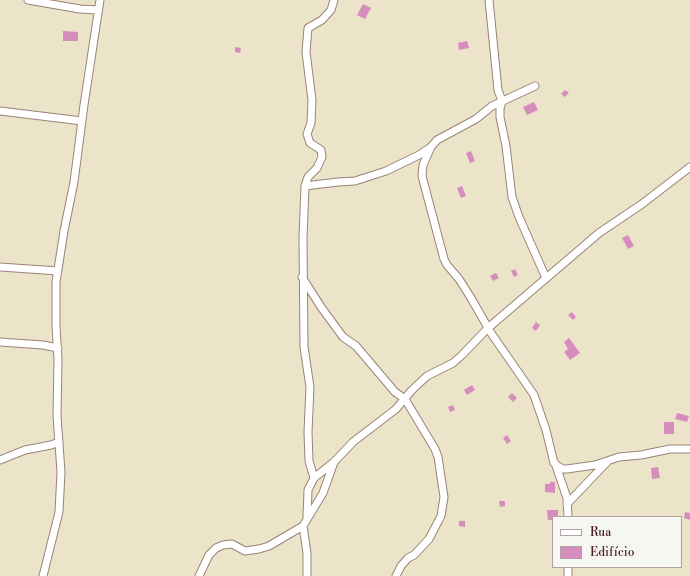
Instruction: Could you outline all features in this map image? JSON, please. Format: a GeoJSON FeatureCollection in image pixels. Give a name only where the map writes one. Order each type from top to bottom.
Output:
{"type":"FeatureCollection","features":[{"type":"Feature","properties":{"kind":"street"},"geometry":{"type":"LineString","coordinates":[[28,0],[80,9],[98,10]]}},
{"type":"Feature","properties":{"kind":"street"},"geometry":{"type":"LineString","coordinates":[[43,576],[59,512],[61,472],[57,416],[58,348],[56,326],[56,282],[74,182],[100,0]]}},
{"type":"Feature","properties":{"kind":"street"},"geometry":{"type":"LineString","coordinates":[[314,478],[309,461],[308,432],[310,387],[304,347],[302,277],[305,186],[308,177],[317,168],[322,157],[320,150],[310,143],[307,134],[311,123],[312,100],[306,52],[308,28],[322,20],[331,10],[334,0]]}},
{"type":"Feature","properties":{"kind":"street"},"geometry":{"type":"LineString","coordinates":[[489,0],[498,90],[502,101],[500,117],[506,146],[512,197],[519,217],[546,278]]}},
{"type":"Feature","properties":{"kind":"street"},"geometry":{"type":"LineString","coordinates":[[535,86],[492,106],[476,119],[437,140],[431,147],[422,165],[422,176],[447,265],[459,279],[488,328],[534,395],[546,430],[554,463],[566,493],[568,516]]}},
{"type":"Feature","properties":{"kind":"street"},"geometry":{"type":"LineString","coordinates":[[0,111],[82,121]]}},
{"type":"Feature","properties":{"kind":"street"},"geometry":{"type":"LineString","coordinates":[[305,186],[355,181],[386,171],[419,155],[431,147]]}},
{"type":"Feature","properties":{"kind":"street"},"geometry":{"type":"LineString","coordinates":[[307,517],[308,490],[314,478],[334,462],[353,442],[385,419],[427,376],[453,363],[488,328],[599,233],[642,204],[690,167]]}},
{"type":"Feature","properties":{"kind":"street"},"geometry":{"type":"LineString","coordinates":[[0,267],[58,271]]}},
{"type":"Feature","properties":{"kind":"street"},"geometry":{"type":"LineString","coordinates":[[302,277],[321,307],[343,337],[356,346],[395,392],[405,399],[435,449],[438,457],[444,497],[440,516],[429,539],[414,555],[408,558],[401,566],[396,576]]}},
{"type":"Feature","properties":{"kind":"street"},"geometry":{"type":"LineString","coordinates":[[0,342],[43,345],[58,348]]}},
{"type":"Feature","properties":{"kind":"street"},"geometry":{"type":"LineString","coordinates":[[0,460],[25,450],[59,442]]}},
{"type":"Feature","properties":{"kind":"street"},"geometry":{"type":"LineString","coordinates":[[554,463],[563,469],[568,469],[595,465],[619,457],[641,455],[670,449],[690,449]]}},
{"type":"Feature","properties":{"kind":"street"},"geometry":{"type":"LineString","coordinates":[[568,504],[608,461]]}},
{"type":"Feature","properties":{"kind":"street"},"geometry":{"type":"LineString","coordinates":[[308,576],[307,553],[303,526],[307,517],[323,493],[334,462]]}},
{"type":"Feature","properties":{"kind":"street"},"geometry":{"type":"LineString","coordinates":[[199,576],[209,555],[223,544],[232,544],[245,551],[259,549],[269,546],[303,526]]}},
{"type":"Feature","properties":{"kind":"building"},"geometry":{"type":"Polygon","coordinates":[[[363,4],[371,8],[365,19],[357,15],[363,4]]]}},
{"type":"Feature","properties":{"kind":"building"},"geometry":{"type":"Polygon","coordinates":[[[63,31],[78,32],[78,41],[63,41],[63,31]]]}},
{"type":"Feature","properties":{"kind":"building"},"geometry":{"type":"Polygon","coordinates":[[[467,41],[469,48],[459,50],[458,43],[467,41]]]}},
{"type":"Feature","properties":{"kind":"building"},"geometry":{"type":"Polygon","coordinates":[[[235,47],[241,48],[240,53],[235,52],[235,47]]]}},
{"type":"Feature","properties":{"kind":"building"},"geometry":{"type":"Polygon","coordinates":[[[565,90],[569,93],[565,97],[561,94],[565,90]]]}},
{"type":"Feature","properties":{"kind":"building"},"geometry":{"type":"Polygon","coordinates":[[[534,102],[538,110],[527,115],[523,107],[534,102]]]}},
{"type":"Feature","properties":{"kind":"building"},"geometry":{"type":"Polygon","coordinates":[[[471,151],[475,161],[470,163],[466,153],[471,151]]]}},
{"type":"Feature","properties":{"kind":"building"},"geometry":{"type":"Polygon","coordinates":[[[462,186],[466,196],[461,198],[457,188],[462,186]]]}},
{"type":"Feature","properties":{"kind":"building"},"geometry":{"type":"Polygon","coordinates":[[[628,235],[634,246],[628,249],[622,238],[628,235]]]}},
{"type":"Feature","properties":{"kind":"building"},"geometry":{"type":"Polygon","coordinates":[[[515,269],[518,275],[514,277],[511,271],[515,269]]]}},
{"type":"Feature","properties":{"kind":"building"},"geometry":{"type":"Polygon","coordinates":[[[496,273],[499,278],[493,281],[490,276],[496,273]]]}},
{"type":"Feature","properties":{"kind":"building"},"geometry":{"type":"Polygon","coordinates":[[[572,312],[576,317],[573,320],[568,315],[572,312]]]}},
{"type":"Feature","properties":{"kind":"building"},"geometry":{"type":"Polygon","coordinates":[[[536,322],[540,325],[536,331],[532,328],[536,322]]]}},
{"type":"Feature","properties":{"kind":"building"},"geometry":{"type":"Polygon","coordinates":[[[569,338],[580,353],[570,360],[564,352],[568,349],[564,342],[569,338]]]}},
{"type":"Feature","properties":{"kind":"building"},"geometry":{"type":"Polygon","coordinates":[[[472,385],[475,390],[467,395],[464,390],[472,385]]]}},
{"type":"Feature","properties":{"kind":"building"},"geometry":{"type":"Polygon","coordinates":[[[512,393],[517,398],[513,402],[508,397],[512,393]]]}},
{"type":"Feature","properties":{"kind":"building"},"geometry":{"type":"Polygon","coordinates":[[[453,405],[455,410],[450,412],[448,407],[453,405]]]}},
{"type":"Feature","properties":{"kind":"building"},"geometry":{"type":"Polygon","coordinates":[[[677,413],[689,416],[687,422],[675,419],[677,413]]]}},
{"type":"Feature","properties":{"kind":"building"},"geometry":{"type":"Polygon","coordinates":[[[664,422],[674,422],[674,434],[664,434],[664,422]]]}},
{"type":"Feature","properties":{"kind":"building"},"geometry":{"type":"Polygon","coordinates":[[[507,435],[511,441],[507,444],[503,438],[507,435]]]}},
{"type":"Feature","properties":{"kind":"building"},"geometry":{"type":"Polygon","coordinates":[[[658,467],[660,478],[652,479],[651,468],[658,467]]]}},
{"type":"Feature","properties":{"kind":"building"},"geometry":{"type":"Polygon","coordinates":[[[550,482],[555,482],[555,493],[545,492],[545,484],[550,484],[550,482]]]}},
{"type":"Feature","properties":{"kind":"building"},"geometry":{"type":"Polygon","coordinates":[[[499,501],[505,501],[505,506],[500,507],[499,501]]]}},
{"type":"Feature","properties":{"kind":"building"},"geometry":{"type":"Polygon","coordinates":[[[547,510],[558,510],[558,516],[552,516],[552,520],[548,520],[547,510]]]}},
{"type":"Feature","properties":{"kind":"building"},"geometry":{"type":"Polygon","coordinates":[[[685,512],[690,513],[690,520],[684,518],[685,512]]]}},
{"type":"Feature","properties":{"kind":"building"},"geometry":{"type":"Polygon","coordinates":[[[459,521],[465,521],[465,527],[459,526],[459,521]]]}}]}
